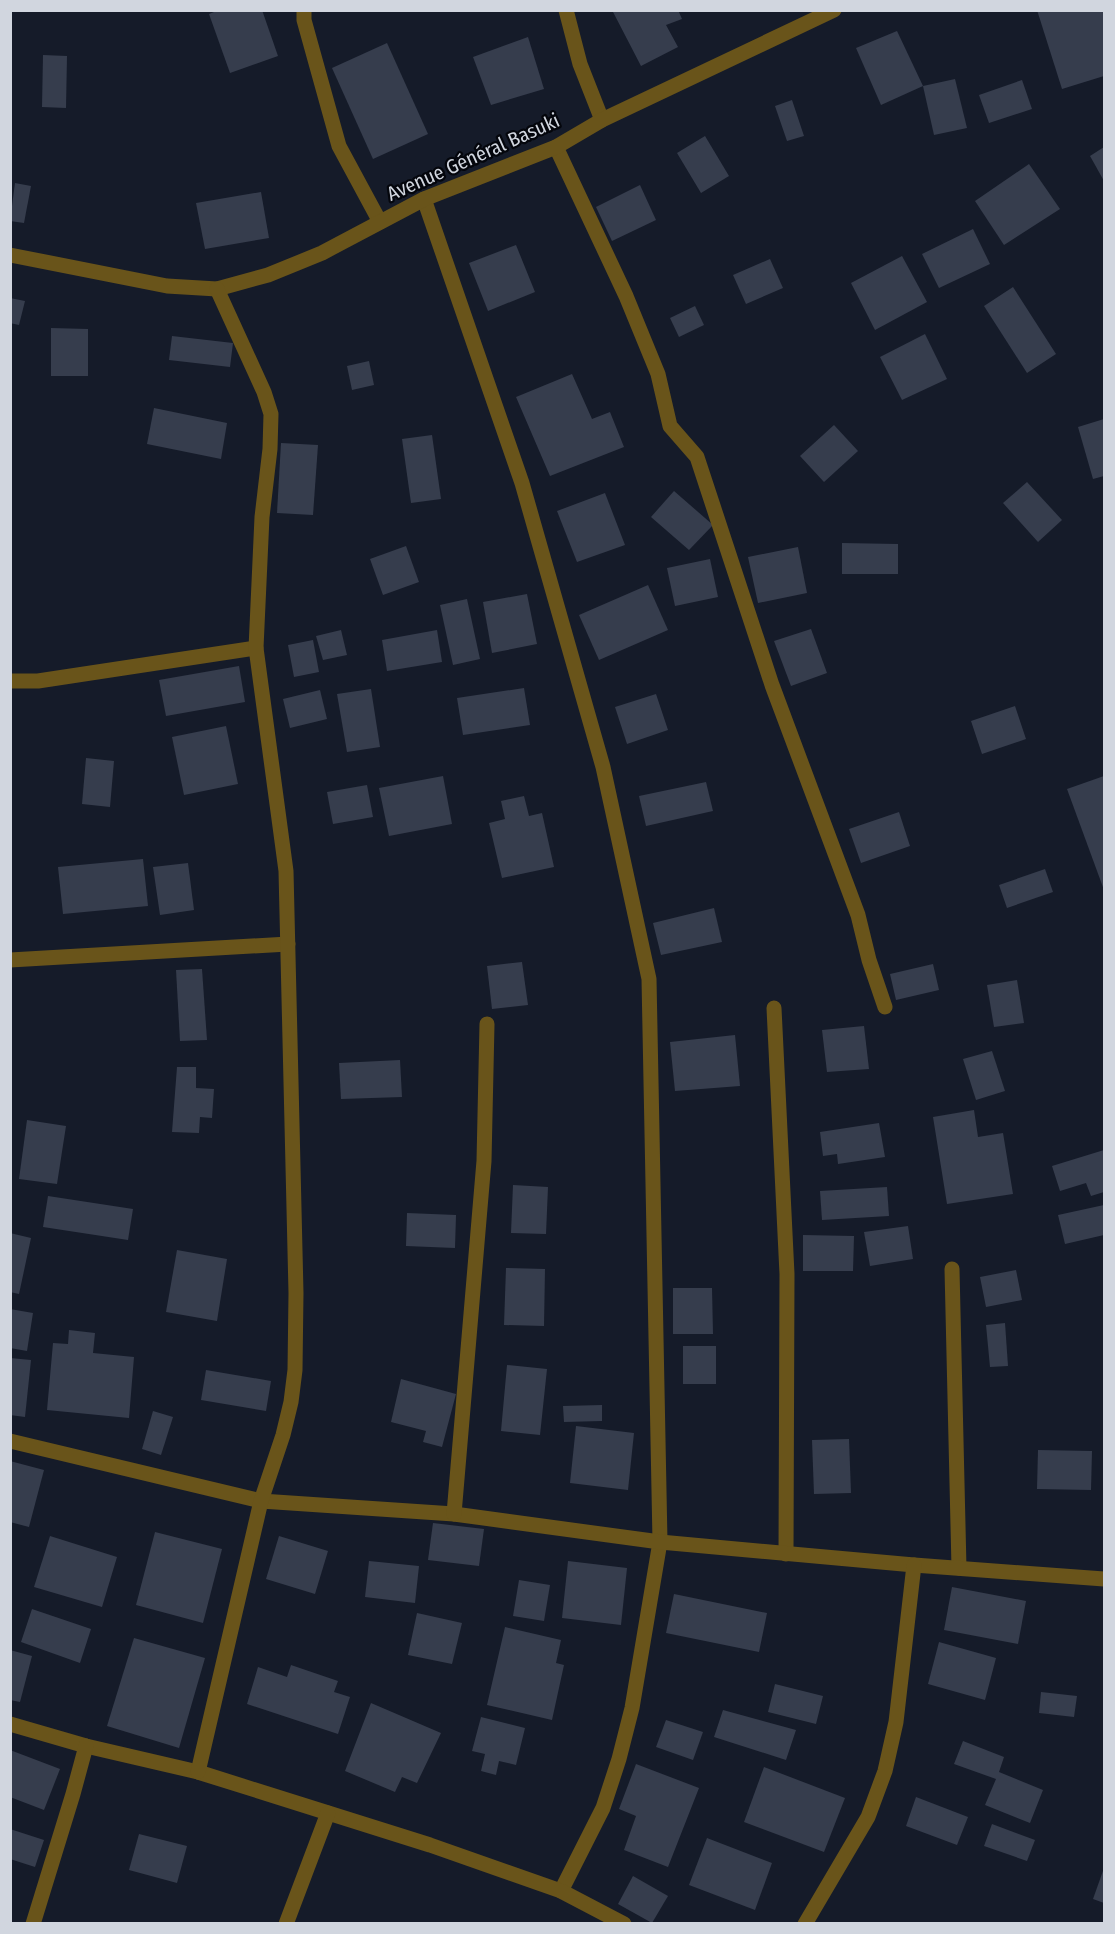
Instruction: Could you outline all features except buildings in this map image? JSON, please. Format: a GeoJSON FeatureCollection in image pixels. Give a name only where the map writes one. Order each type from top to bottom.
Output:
{"type":"FeatureCollection","features":[{"type":"Feature","properties":{"kind":"street"},"geometry":{"type":"LineString","coordinates":[[304,10],[304,20],[339,146],[380,222]]}},
{"type":"Feature","properties":{"kind":"street"},"geometry":{"type":"LineString","coordinates":[[566,10],[580,64],[602,120]]}},
{"type":"Feature","properties":{"kind":"street","name":"Avenue Général Basuki"},"geometry":{"type":"LineString","coordinates":[[10,255],[166,286],[217,289],[268,275],[322,253],[424,198],[556,147],[602,120],[834,10]]}},
{"type":"Feature","properties":{"kind":"street"},"geometry":{"type":"LineString","coordinates":[[556,147],[626,296],[658,374],[670,426],[697,457],[772,685],[858,915],[868,960],[885,1007]]}},
{"type":"Feature","properties":{"kind":"street"},"geometry":{"type":"LineString","coordinates":[[424,198],[522,483],[603,767],[649,979],[660,1542],[632,1708],[618,1759],[603,1808],[561,1891]]}},
{"type":"Feature","properties":{"kind":"street"},"geometry":{"type":"LineString","coordinates":[[198,1772],[261,1501],[283,1435],[296,1370],[286,871],[256,648],[262,518],[270,448],[271,414],[264,392],[217,289]]}},
{"type":"Feature","properties":{"kind":"street"},"geometry":{"type":"LineString","coordinates":[[10,681],[38,681],[256,648]]}},
{"type":"Feature","properties":{"kind":"street"},"geometry":{"type":"LineString","coordinates":[[10,960],[288,944]]}},
{"type":"Feature","properties":{"kind":"street"},"geometry":{"type":"LineString","coordinates":[[774,1008],[787,1274],[786,1554]]}},
{"type":"Feature","properties":{"kind":"street"},"geometry":{"type":"LineString","coordinates":[[454,1514],[484,1161],[487,1024]]}},
{"type":"Feature","properties":{"kind":"street"},"geometry":{"type":"LineString","coordinates":[[952,1269],[959,1569]]}},
{"type":"Feature","properties":{"kind":"street"},"geometry":{"type":"LineString","coordinates":[[10,1441],[261,1501],[454,1514],[660,1542],[914,1566],[1104,1579]]}},
{"type":"Feature","properties":{"kind":"street"},"geometry":{"type":"LineString","coordinates":[[805,1923],[868,1817],[885,1771],[896,1722],[914,1566]]}},
{"type":"Feature","properties":{"kind":"street"},"geometry":{"type":"LineString","coordinates":[[10,1724],[86,1746],[198,1772],[474,1860],[561,1891],[624,1923]]}},
{"type":"Feature","properties":{"kind":"street"},"geometry":{"type":"LineString","coordinates":[[33,1923],[86,1746]]}},
{"type":"Feature","properties":{"kind":"street"},"geometry":{"type":"LineString","coordinates":[[286,1923],[328,1813]]}}]}
